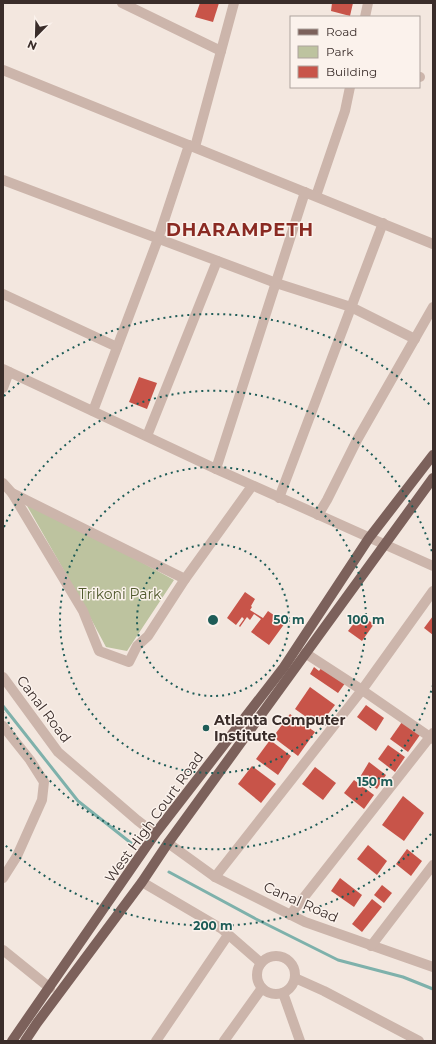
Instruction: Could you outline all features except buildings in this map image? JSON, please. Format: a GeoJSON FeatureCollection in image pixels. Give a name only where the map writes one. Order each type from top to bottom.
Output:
{"type":"FeatureCollection","features":[{"type":"Feature","properties":{"kind":"main road","name":"West High Court Road"},"geometry":{"type":"LineString","coordinates":[[12,1041],[155,834],[284,667],[369,538],[433,455]]}},
{"type":"Feature","properties":{"kind":"main road","name":"West High Court Road"},"geometry":{"type":"LineString","coordinates":[[25,1041],[142,882],[168,843],[433,478]]}},
{"type":"Feature","properties":{"kind":"street"},"geometry":{"type":"LineString","coordinates":[[122,3],[220,51]]}},
{"type":"Feature","properties":{"kind":"street"},"geometry":{"type":"LineString","coordinates":[[93,411],[192,146],[234,3]]}},
{"type":"Feature","properties":{"kind":"street"},"geometry":{"type":"LineString","coordinates":[[365,16],[368,3]]}},
{"type":"Feature","properties":{"kind":"street"},"geometry":{"type":"LineString","coordinates":[[3,70],[433,244]]}},
{"type":"Feature","properties":{"kind":"street"},"geometry":{"type":"LineString","coordinates":[[316,196],[345,111],[350,88]]}},
{"type":"Feature","properties":{"kind":"street"},"geometry":{"type":"LineString","coordinates":[[3,180],[276,283],[351,307],[415,339]]}},
{"type":"Feature","properties":{"kind":"street"},"geometry":{"type":"LineString","coordinates":[[216,469],[306,192]]}},
{"type":"Feature","properties":{"kind":"street"},"geometry":{"type":"LineString","coordinates":[[279,498],[383,223]]}},
{"type":"Feature","properties":{"kind":"street"},"geometry":{"type":"LineString","coordinates":[[147,436],[217,261]]}},
{"type":"Feature","properties":{"kind":"street"},"geometry":{"type":"LineString","coordinates":[[3,294],[117,347]]}},
{"type":"Feature","properties":{"kind":"street"},"geometry":{"type":"LineString","coordinates":[[318,515],[357,440],[433,307]]}},
{"type":"Feature","properties":{"kind":"street"},"geometry":{"type":"LineString","coordinates":[[3,388],[6,370],[252,486],[433,566]]}},
{"type":"Feature","properties":{"kind":"street"},"geometry":{"type":"LineString","coordinates":[[3,483],[12,493],[82,611],[99,651],[129,662],[137,646],[148,636],[185,579],[252,486]]}},
{"type":"Feature","properties":{"kind":"street"},"geometry":{"type":"LineString","coordinates":[[12,493],[185,579]]}},
{"type":"Feature","properties":{"kind":"street"},"geometry":{"type":"LineString","coordinates":[[215,877],[362,690],[433,591]]}},
{"type":"Feature","properties":{"kind":"street"},"geometry":{"type":"LineString","coordinates":[[290,915],[432,736],[305,653]]}},
{"type":"Feature","properties":{"kind":"street","name":"Canal Road"},"geometry":{"type":"LineString","coordinates":[[3,677],[58,752],[155,834]]}},
{"type":"Feature","properties":{"kind":"street"},"geometry":{"type":"LineString","coordinates":[[3,726],[30,760],[44,782],[42,800],[17,856],[3,878]]}},
{"type":"Feature","properties":{"kind":"street","name":"Canal Road"},"geometry":{"type":"LineString","coordinates":[[168,843],[215,877],[290,915],[305,922],[433,967]]}},
{"type":"Feature","properties":{"kind":"street"},"geometry":{"type":"LineString","coordinates":[[371,946],[433,865]]}},
{"type":"Feature","properties":{"kind":"street"},"geometry":{"type":"LineString","coordinates":[[142,882],[222,929],[261,963]]}},
{"type":"Feature","properties":{"kind":"street"},"geometry":{"type":"LineString","coordinates":[[156,1041],[228,935]]}},
{"type":"Feature","properties":{"kind":"street"},"geometry":{"type":"LineString","coordinates":[[3,950],[50,988]]}},
{"type":"Feature","properties":{"kind":"street"},"geometry":{"type":"LineString","coordinates":[[272,957],[284,958],[292,966],[294,978],[288,990],[283,993],[272,994],[262,988],[257,979],[258,967],[261,963],[272,957]]}},
{"type":"Feature","properties":{"kind":"street"},"geometry":{"type":"LineString","coordinates":[[294,978],[331,995],[419,1041]]}},
{"type":"Feature","properties":{"kind":"street"},"geometry":{"type":"LineString","coordinates":[[224,1041],[262,988]]}},
{"type":"Feature","properties":{"kind":"street"},"geometry":{"type":"LineString","coordinates":[[283,993],[300,1041]]}},
{"type":"Feature","properties":{"kind":"green space","name":"Trikoni Park"},"geometry":{"type":"Polygon","coordinates":[[[22,497],[174,580],[127,651],[106,647],[22,497]]]}},
{"type":"Feature","properties":{"kind":"waterway"},"geometry":{"type":"LineString","coordinates":[[3,706],[78,801],[131,843]]}},
{"type":"Feature","properties":{"kind":"waterway"},"geometry":{"type":"LineString","coordinates":[[169,872],[256,919],[338,960],[403,977],[433,989]]}},
{"type":"Feature","properties":{"kind":"place","name":"Atlanta Computer Institute"},"geometry":{"type":"Point","coordinates":[206,728]}},
{"type":"Feature","properties":{"kind":"district","name":"DHARAMPETH"},"geometry":{"type":"Point","coordinates":[240,230]}}]}
